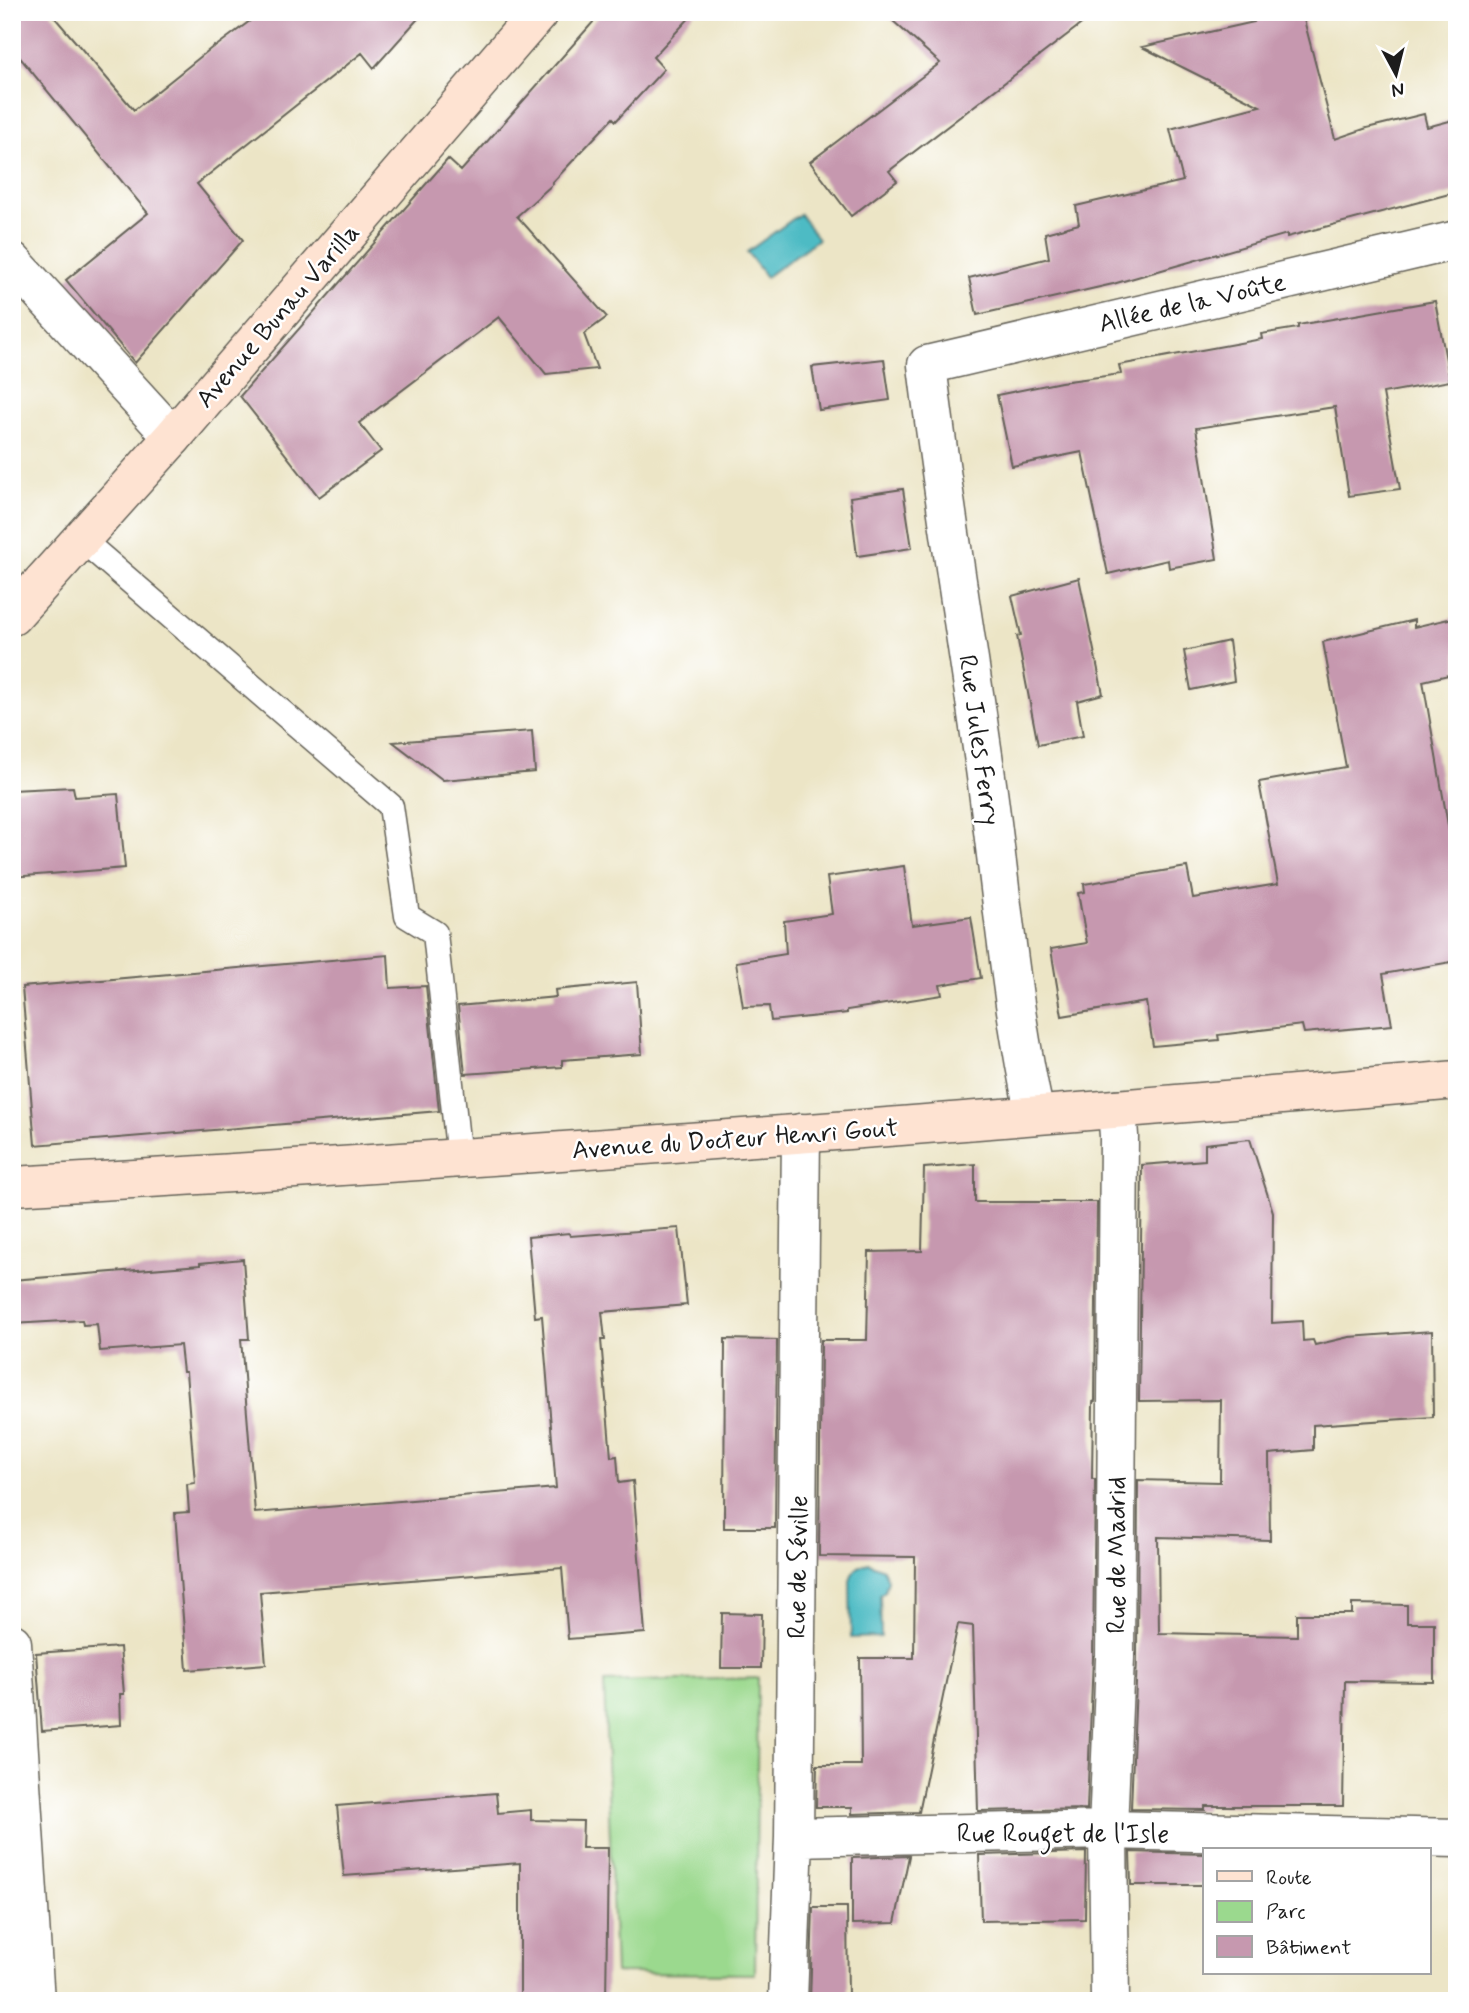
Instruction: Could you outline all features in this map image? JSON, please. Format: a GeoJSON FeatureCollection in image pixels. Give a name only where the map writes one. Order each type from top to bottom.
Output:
{"type":"FeatureCollection","features":[{"type":"Feature","properties":{"kind":"main road","name":"Avenue Bunau Varilla"},"geometry":{"type":"LineString","coordinates":[[12,616],[173,437],[539,12]]}},
{"type":"Feature","properties":{"kind":"main road","name":"Avenue du Docteur Henri Gout"},"geometry":{"type":"LineString","coordinates":[[12,1186],[459,1159],[1117,1110],[1457,1080]]}},
{"type":"Feature","properties":{"kind":"street","name":"Allée de la Voûte"},"geometry":{"type":"LineString","coordinates":[[927,365],[1457,240]]}},
{"type":"Feature","properties":{"kind":"street"},"geometry":{"type":"LineString","coordinates":[[12,261],[173,437]]}},
{"type":"Feature","properties":{"kind":"street","name":"Rue Jules Ferry"},"geometry":{"type":"LineString","coordinates":[[927,365],[936,444],[985,768],[1023,1063],[1035,1115]]}},
{"type":"Feature","properties":{"kind":"street","name":"Rue de Madrid"},"geometry":{"type":"LineString","coordinates":[[1110,2001],[1108,1830],[1115,1645],[1119,1149],[1117,1110]]}},
{"type":"Feature","properties":{"kind":"street","name":"Rue de Séville"},"geometry":{"type":"LineString","coordinates":[[788,2001],[794,1837],[801,1133]]}},
{"type":"Feature","properties":{"kind":"street"},"geometry":{"type":"LineString","coordinates":[[12,1643],[35,2001]]}},
{"type":"Feature","properties":{"kind":"street","name":"Rue Rouget de l'Isle"},"geometry":{"type":"LineString","coordinates":[[794,1837],[1108,1830],[1457,1838]]}},
{"type":"Feature","properties":{"kind":"lane"},"geometry":{"type":"LineString","coordinates":[[82,539],[391,806],[407,916],[435,933],[459,1159]]}},
{"type":"Feature","properties":{"kind":"green space"},"geometry":{"type":"Polygon","coordinates":[[[758,1678],[755,1974],[615,1973],[604,1682],[758,1678]]]}},
{"type":"Feature","properties":{"kind":"water"},"geometry":{"type":"Polygon","coordinates":[[[800,214],[818,239],[766,277],[747,252],[800,214]]]}},
{"type":"Feature","properties":{"kind":"water"},"geometry":{"type":"Polygon","coordinates":[[[869,1563],[883,1569],[888,1580],[885,1591],[880,1595],[881,1637],[851,1638],[850,1581],[856,1569],[869,1563]]]}},
{"type":"Feature","properties":{"kind":"building"},"geometry":{"type":"Polygon","coordinates":[[[12,12],[50,12],[134,110],[214,46],[262,12],[424,12],[374,68],[362,53],[197,184],[243,240],[135,363],[66,280],[148,213],[12,48],[12,12]]]}},
{"type":"Feature","properties":{"kind":"building"},"geometry":{"type":"Polygon","coordinates":[[[602,12],[695,12],[653,57],[664,69],[616,121],[613,118],[553,184],[517,216],[607,317],[584,334],[597,369],[546,374],[499,317],[359,423],[381,451],[319,497],[240,396],[448,159],[461,171],[602,12]]]}},
{"type":"Feature","properties":{"kind":"building"},"geometry":{"type":"Polygon","coordinates":[[[883,12],[1097,12],[889,171],[897,181],[851,216],[810,162],[940,63],[883,12]]]}},
{"type":"Feature","properties":{"kind":"building"},"geometry":{"type":"Polygon","coordinates":[[[1251,12],[1302,12],[1335,139],[1424,114],[1427,127],[1457,119],[1457,192],[1287,237],[1287,234],[1113,284],[977,315],[969,278],[1049,258],[1045,233],[1079,224],[1076,206],[1183,181],[1170,129],[1260,106],[1142,47],[1254,22],[1251,12]]]}},
{"type":"Feature","properties":{"kind":"building"},"geometry":{"type":"Polygon","coordinates":[[[1435,301],[1450,381],[1383,393],[1400,489],[1349,496],[1335,407],[1196,428],[1217,559],[1169,568],[1168,560],[1108,574],[1082,452],[1012,466],[997,395],[1061,382],[1121,374],[1119,365],[1262,339],[1261,334],[1298,328],[1298,325],[1435,301]]]}},
{"type":"Feature","properties":{"kind":"building"},"geometry":{"type":"Polygon","coordinates":[[[884,359],[890,400],[819,410],[812,367],[884,359]]]}},
{"type":"Feature","properties":{"kind":"building"},"geometry":{"type":"Polygon","coordinates":[[[903,489],[912,548],[857,556],[850,497],[903,489]]]}},
{"type":"Feature","properties":{"kind":"building"},"geometry":{"type":"Polygon","coordinates":[[[1079,578],[1103,694],[1077,701],[1083,736],[1038,745],[1017,636],[1021,635],[1012,596],[1079,578]]]}},
{"type":"Feature","properties":{"kind":"building"},"geometry":{"type":"Polygon","coordinates":[[[1457,617],[1457,673],[1423,681],[1457,877],[1457,961],[1383,974],[1392,1025],[1304,1033],[1302,1025],[1218,1035],[1219,1040],[1153,1046],[1146,1002],[1062,1016],[1051,949],[1087,943],[1078,893],[1085,892],[1084,884],[1187,867],[1193,898],[1278,884],[1259,782],[1346,767],[1323,642],[1414,620],[1414,627],[1457,617]]]}},
{"type":"Feature","properties":{"kind":"building"},"geometry":{"type":"Polygon","coordinates":[[[1229,641],[1234,681],[1191,690],[1184,651],[1229,641]]]}},
{"type":"Feature","properties":{"kind":"building"},"geometry":{"type":"Polygon","coordinates":[[[532,731],[535,772],[443,780],[393,742],[532,731]]]}},
{"type":"Feature","properties":{"kind":"building"},"geometry":{"type":"Polygon","coordinates":[[[73,787],[75,797],[118,794],[125,868],[12,877],[12,790],[73,787]]]}},
{"type":"Feature","properties":{"kind":"building"},"geometry":{"type":"Polygon","coordinates":[[[904,866],[912,925],[971,917],[981,978],[940,985],[942,995],[847,1010],[847,1013],[771,1021],[769,1006],[743,1007],[736,962],[786,954],[784,921],[832,914],[827,877],[904,866]]]}},
{"type":"Feature","properties":{"kind":"building"},"geometry":{"type":"Polygon","coordinates":[[[388,955],[390,988],[426,986],[439,1111],[35,1145],[22,987],[388,955]]]}},
{"type":"Feature","properties":{"kind":"building"},"geometry":{"type":"Polygon","coordinates":[[[637,982],[642,1054],[562,1060],[562,1067],[465,1074],[458,1006],[556,997],[555,990],[637,982]]]}},
{"type":"Feature","properties":{"kind":"building"},"geometry":{"type":"Polygon","coordinates":[[[1250,1139],[1273,1212],[1272,1323],[1302,1321],[1303,1341],[1313,1340],[1315,1345],[1349,1337],[1432,1331],[1433,1417],[1313,1425],[1313,1450],[1269,1454],[1270,1540],[1158,1537],[1159,1633],[1297,1636],[1297,1614],[1352,1614],[1352,1604],[1407,1605],[1407,1623],[1434,1623],[1434,1682],[1345,1681],[1343,1806],[1131,1809],[1137,1658],[1138,1480],[1220,1482],[1221,1400],[1139,1401],[1142,1165],[1205,1160],[1205,1144],[1250,1139]]]}},
{"type":"Feature","properties":{"kind":"building"},"geometry":{"type":"Polygon","coordinates":[[[975,1164],[975,1202],[1097,1202],[1092,1479],[1095,1479],[1093,1657],[1087,1809],[978,1811],[973,1626],[958,1624],[919,1812],[852,1814],[852,1807],[816,1807],[817,1765],[861,1765],[860,1658],[914,1658],[915,1557],[819,1556],[821,1340],[867,1340],[869,1252],[922,1251],[924,1168],[975,1164]]]}},
{"type":"Feature","properties":{"kind":"building"},"geometry":{"type":"Polygon","coordinates":[[[679,1228],[687,1305],[602,1312],[605,1340],[601,1340],[611,1457],[617,1456],[619,1483],[633,1481],[645,1633],[568,1639],[562,1568],[260,1592],[266,1664],[187,1670],[175,1513],[189,1512],[187,1484],[195,1483],[186,1372],[183,1372],[180,1345],[100,1351],[97,1324],[83,1325],[82,1320],[12,1324],[12,1280],[243,1259],[249,1339],[241,1339],[255,1513],[556,1488],[542,1316],[535,1317],[528,1237],[679,1228]]]}},
{"type":"Feature","properties":{"kind":"building"},"geometry":{"type":"Polygon","coordinates":[[[725,1339],[777,1340],[775,1528],[724,1528],[725,1339]]]}},
{"type":"Feature","properties":{"kind":"building"},"geometry":{"type":"Polygon","coordinates":[[[722,1613],[762,1614],[761,1668],[721,1668],[722,1613]]]}},
{"type":"Feature","properties":{"kind":"building"},"geometry":{"type":"Polygon","coordinates":[[[120,1647],[124,1694],[120,1694],[121,1725],[42,1731],[36,1653],[120,1647]]]}},
{"type":"Feature","properties":{"kind":"building"},"geometry":{"type":"Polygon","coordinates":[[[496,1793],[498,1813],[531,1810],[531,1820],[583,1821],[582,1848],[608,1848],[606,2001],[520,2001],[520,1863],[344,1876],[337,1806],[496,1793]]]}},
{"type":"Feature","properties":{"kind":"building"},"geometry":{"type":"Polygon","coordinates":[[[1086,1852],[1085,1919],[981,1921],[979,1855],[1086,1852]]]}},
{"type":"Feature","properties":{"kind":"building"},"geometry":{"type":"Polygon","coordinates":[[[1130,1852],[1203,1854],[1203,1885],[1131,1885],[1130,1852]]]}},
{"type":"Feature","properties":{"kind":"building"},"geometry":{"type":"Polygon","coordinates":[[[909,1856],[895,1923],[852,1924],[852,1858],[909,1856]]]}},
{"type":"Feature","properties":{"kind":"building"},"geometry":{"type":"Polygon","coordinates":[[[813,1907],[847,1907],[848,2001],[810,2001],[813,1907]]]}}]}
